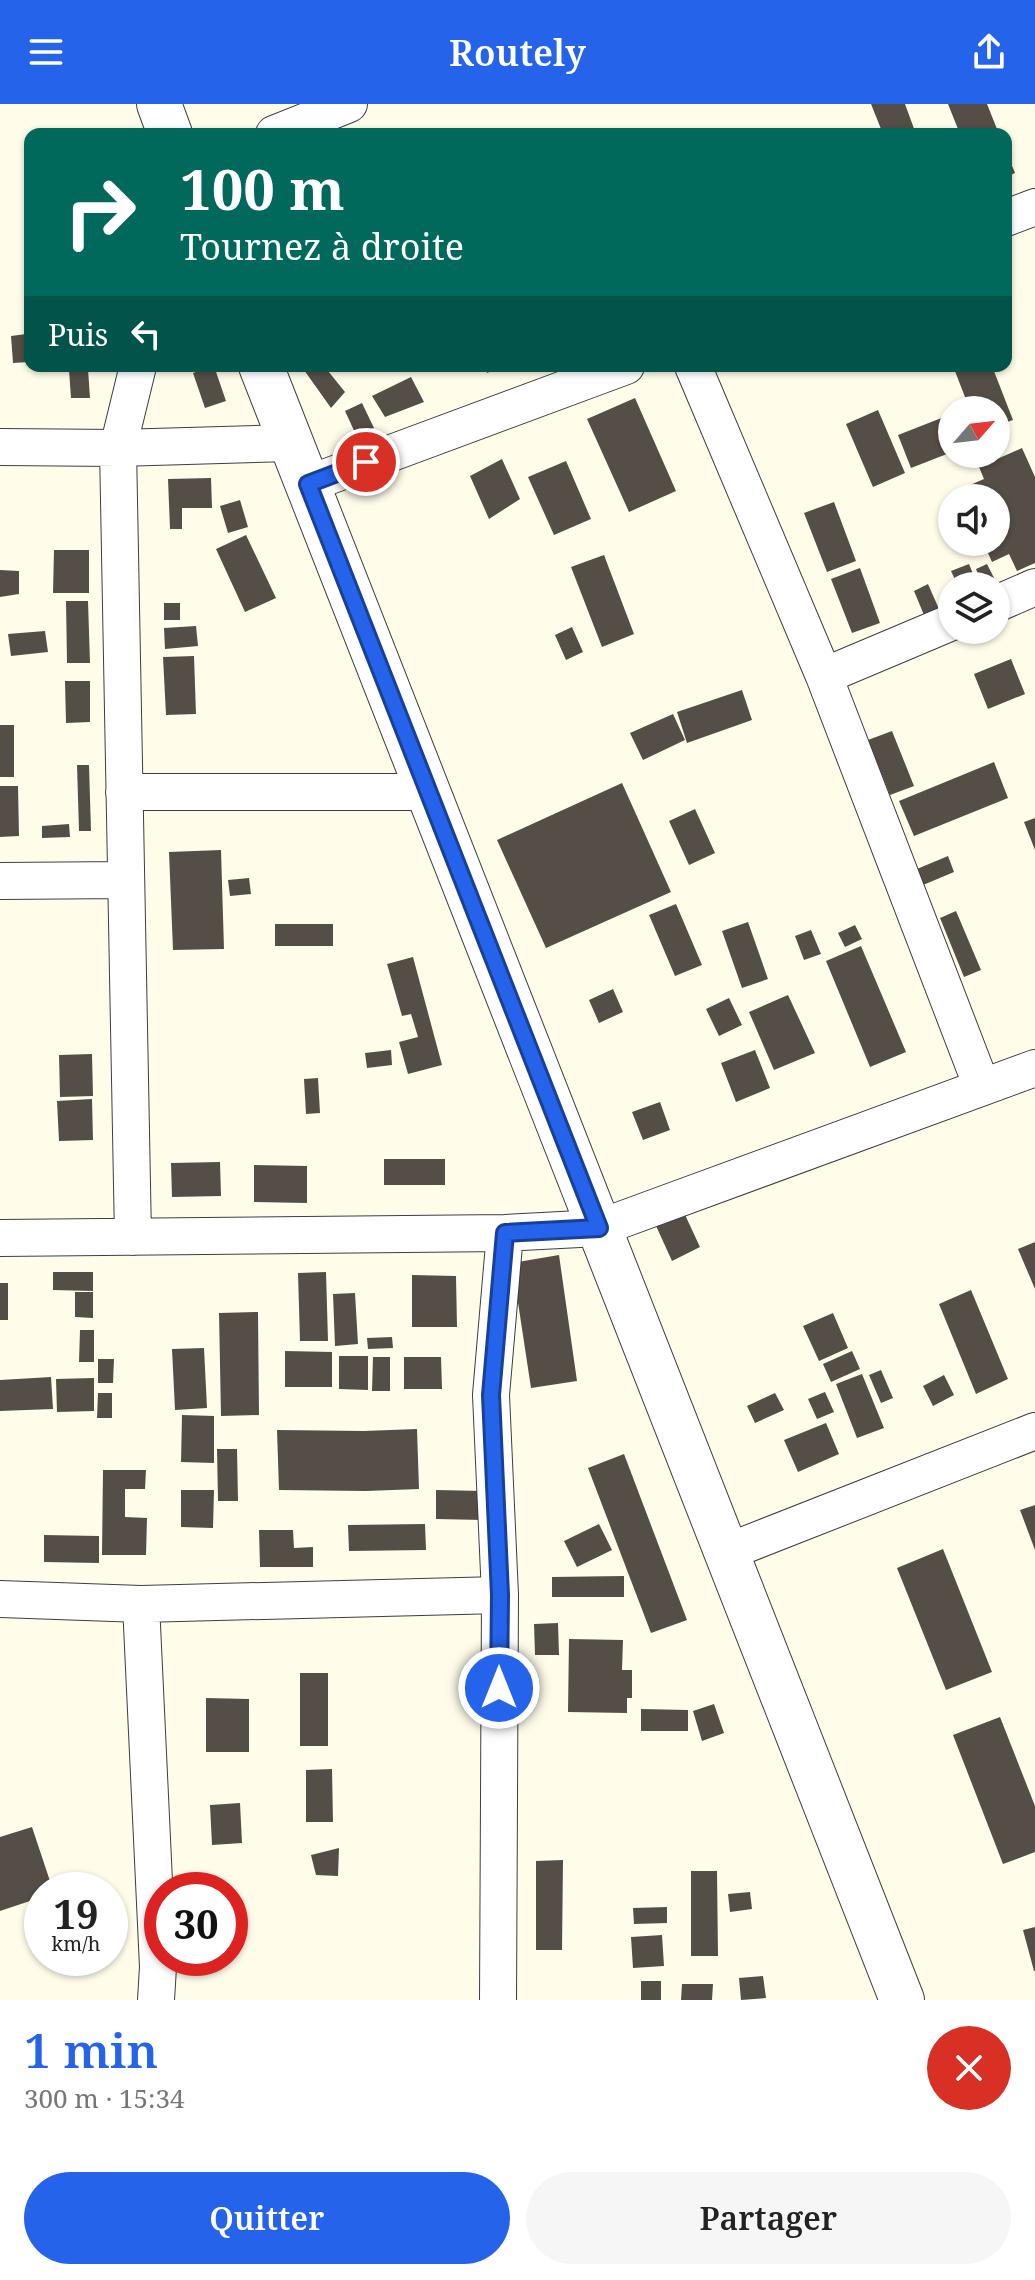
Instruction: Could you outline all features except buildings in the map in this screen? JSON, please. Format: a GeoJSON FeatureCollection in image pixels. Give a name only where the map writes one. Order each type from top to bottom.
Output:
{"type":"FeatureCollection","features":[{"type":"Feature","properties":{"kind":"street"},"geometry":{"type":"LineString","coordinates":[[159,104],[168,128]]}},
{"type":"Feature","properties":{"kind":"street"},"geometry":{"type":"LineString","coordinates":[[289,128],[349,104]]}},
{"type":"Feature","properties":{"kind":"street"},"geometry":{"type":"LineString","coordinates":[[1012,216],[1035,207]]}},
{"type":"Feature","properties":{"kind":"street"},"geometry":{"type":"LineString","coordinates":[[133,1237],[118,448],[137,372]]}},
{"type":"Feature","properties":{"kind":"street"},"geometry":{"type":"LineString","coordinates":[[263,372],[902,2000]]}},
{"type":"Feature","properties":{"kind":"street"},"geometry":{"type":"LineString","coordinates":[[308,484],[610,372]]}},
{"type":"Feature","properties":{"kind":"street"},"geometry":{"type":"LineString","coordinates":[[696,372],[824,676],[982,1087]]}},
{"type":"Feature","properties":{"kind":"street"},"geometry":{"type":"LineString","coordinates":[[0,447],[118,448],[291,443]]}},
{"type":"Feature","properties":{"kind":"street"},"geometry":{"type":"LineString","coordinates":[[1010,598],[1035,587]]}},
{"type":"Feature","properties":{"kind":"street"},"geometry":{"type":"LineString","coordinates":[[824,676],[938,628]]}},
{"type":"Feature","properties":{"kind":"street"},"geometry":{"type":"LineString","coordinates":[[124,792],[428,792]]}},
{"type":"Feature","properties":{"kind":"street"},"geometry":{"type":"LineString","coordinates":[[0,881],[125,880]]}},
{"type":"Feature","properties":{"kind":"street"},"geometry":{"type":"LineString","coordinates":[[0,1238],[505,1233],[599,1228],[1035,1068]]}},
{"type":"Feature","properties":{"kind":"street"},"geometry":{"type":"LineString","coordinates":[[498,2000],[500,1595],[491,1395],[505,1233]]}},
{"type":"Feature","properties":{"kind":"street"},"geometry":{"type":"LineString","coordinates":[[727,1552],[1035,1431]]}},
{"type":"Feature","properties":{"kind":"street"},"geometry":{"type":"LineString","coordinates":[[0,1599],[141,1604],[500,1595]]}},
{"type":"Feature","properties":{"kind":"street"},"geometry":{"type":"LineString","coordinates":[[141,1604],[158,1967],[156,2000]]}},
{"type":"Feature","properties":{"kind":"route"},"geometry":{"type":"LineString","coordinates":[[366,462],[308,484],[599,1228],[505,1233],[491,1395],[500,1595],[499,1688]]}}]}
